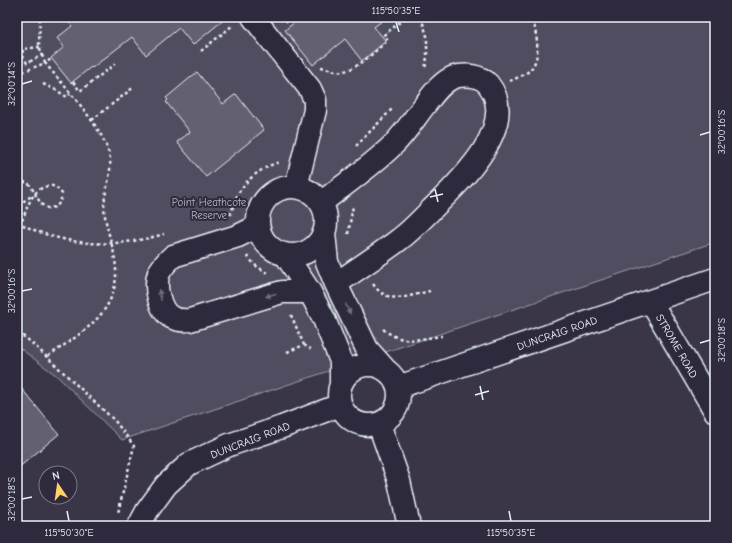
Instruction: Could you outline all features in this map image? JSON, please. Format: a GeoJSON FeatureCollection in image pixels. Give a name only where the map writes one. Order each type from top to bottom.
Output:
{"type":"FeatureCollection","features":[{"type":"Feature","properties":{"kind":"street"},"geometry":{"type":"LineString","coordinates":[[244,20],[310,89],[315,100],[315,110],[296,187]]}},
{"type":"Feature","properties":{"kind":"street"},"geometry":{"type":"LineString","coordinates":[[321,203],[394,144],[438,88],[454,78],[468,75],[487,82],[497,102],[497,122],[490,139],[470,169],[448,194],[402,238],[336,284]]}},
{"type":"Feature","properties":{"kind":"street"},"geometry":{"type":"LineString","coordinates":[[286,254],[310,292],[324,319],[341,361],[341,395],[346,414],[352,420],[361,425],[372,426],[379,424],[391,417],[397,408],[400,394],[392,375],[367,349],[336,284],[327,262],[324,233],[326,223],[325,213],[321,203],[315,196],[306,190],[296,187],[287,187],[271,194],[260,208],[258,226],[262,236],[268,244],[276,250],[286,254],[297,254],[309,250],[318,243],[324,233]]}},
{"type":"Feature","properties":{"kind":"street"},"geometry":{"type":"LineString","coordinates":[[258,226],[238,236],[173,256],[165,263],[159,273],[158,284],[160,300],[167,313],[182,321],[190,320],[282,292],[310,292]]}},
{"type":"Feature","properties":{"kind":"street","name":"DUNCRAIG ROAD"},"geometry":{"type":"LineString","coordinates":[[398,387],[715,279]]}},
{"type":"Feature","properties":{"kind":"street","name":"STROME ROAD"},"geometry":{"type":"LineString","coordinates":[[651,302],[715,411]]}},
{"type":"Feature","properties":{"kind":"street","name":"DUNCRAIG ROAD"},"geometry":{"type":"LineString","coordinates":[[140,526],[147,511],[166,485],[189,464],[230,445],[282,427],[341,395],[346,375],[355,368],[365,365],[374,365],[384,368]]}},
{"type":"Feature","properties":{"kind":"street"},"geometry":{"type":"LineString","coordinates":[[379,424],[399,481],[409,526]]}},
{"type":"Feature","properties":{"kind":"path"},"geometry":{"type":"LineString","coordinates":[[40,17],[40,47],[45,63],[92,120],[106,141],[110,160],[110,176],[103,204],[112,244],[116,272],[112,297],[104,312],[92,325],[47,357]]}},
{"type":"Feature","properties":{"kind":"path"},"geometry":{"type":"LineString","coordinates":[[320,67],[336,72],[345,71],[355,67],[388,40],[384,35],[405,18],[404,17]]}},
{"type":"Feature","properties":{"kind":"path"},"geometry":{"type":"LineString","coordinates":[[421,17],[427,36],[425,71]]}},
{"type":"Feature","properties":{"kind":"path"},"geometry":{"type":"LineString","coordinates":[[492,91],[530,70],[535,61],[537,47],[533,17]]}},
{"type":"Feature","properties":{"kind":"path"},"geometry":{"type":"LineString","coordinates":[[201,51],[244,20]]}},
{"type":"Feature","properties":{"kind":"path"},"geometry":{"type":"LineString","coordinates":[[40,47],[23,49],[22,56],[27,63],[42,55]]}},
{"type":"Feature","properties":{"kind":"path"},"geometry":{"type":"LineString","coordinates":[[17,74],[45,63],[53,58]]}},
{"type":"Feature","properties":{"kind":"path"},"geometry":{"type":"LineString","coordinates":[[73,82],[80,91],[115,64]]}},
{"type":"Feature","properties":{"kind":"path"},"geometry":{"type":"LineString","coordinates":[[44,84],[67,97],[70,94]]}},
{"type":"Feature","properties":{"kind":"path"},"geometry":{"type":"LineString","coordinates":[[92,120],[134,87]]}},
{"type":"Feature","properties":{"kind":"path"},"geometry":{"type":"LineString","coordinates":[[352,150],[395,106]]}},
{"type":"Feature","properties":{"kind":"path"},"geometry":{"type":"LineString","coordinates":[[223,217],[230,215],[238,193],[254,175],[270,164],[285,160],[302,162]]}},
{"type":"Feature","properties":{"kind":"path"},"geometry":{"type":"LineString","coordinates":[[17,183],[27,182],[33,189],[35,193],[40,203],[44,207],[50,208],[55,206],[62,199],[60,190],[51,186],[39,189],[35,193],[24,201],[17,200]]}},
{"type":"Feature","properties":{"kind":"path"},"geometry":{"type":"LineString","coordinates":[[21,223],[35,193]]}},
{"type":"Feature","properties":{"kind":"path"},"geometry":{"type":"LineString","coordinates":[[17,222],[56,237],[77,243],[112,244],[168,233]]}},
{"type":"Feature","properties":{"kind":"path"},"geometry":{"type":"LineString","coordinates":[[244,251],[255,265],[273,275]]}},
{"type":"Feature","properties":{"kind":"path"},"geometry":{"type":"LineString","coordinates":[[372,281],[379,291],[387,296],[396,298],[430,291]]}},
{"type":"Feature","properties":{"kind":"path"},"geometry":{"type":"LineString","coordinates":[[287,352],[304,345],[288,308]]}},
{"type":"Feature","properties":{"kind":"path"},"geometry":{"type":"LineString","coordinates":[[378,325],[390,335],[402,340],[442,336]]}},
{"type":"Feature","properties":{"kind":"path"},"geometry":{"type":"LineString","coordinates":[[17,333],[26,338],[47,357],[114,421],[134,446],[118,513]]}},
{"type":"Feature","properties":{"kind":"green space","name":"Point Heathcote Reserve"},"geometry":{"type":"Polygon","coordinates":[[[17,17],[715,17],[715,242],[122,440],[57,376],[17,346],[17,17]]]}},
{"type":"Feature","properties":{"kind":"building"},"geometry":{"type":"Polygon","coordinates":[[[64,17],[227,17],[193,45],[179,28],[146,55],[132,37],[71,83],[51,58],[64,47],[57,38],[72,26],[64,17]]]}},
{"type":"Feature","properties":{"kind":"building"},"geometry":{"type":"Polygon","coordinates":[[[301,17],[387,17],[374,27],[386,41],[362,61],[345,39],[313,65],[285,30],[301,17]]]}},
{"type":"Feature","properties":{"kind":"building"},"geometry":{"type":"Polygon","coordinates":[[[197,72],[223,104],[236,94],[264,130],[206,177],[177,142],[190,132],[166,102],[168,100],[166,98],[197,72]]]}},
{"type":"Feature","properties":{"kind":"building"},"geometry":{"type":"Polygon","coordinates":[[[17,383],[59,434],[17,469],[17,383]]]}}]}
